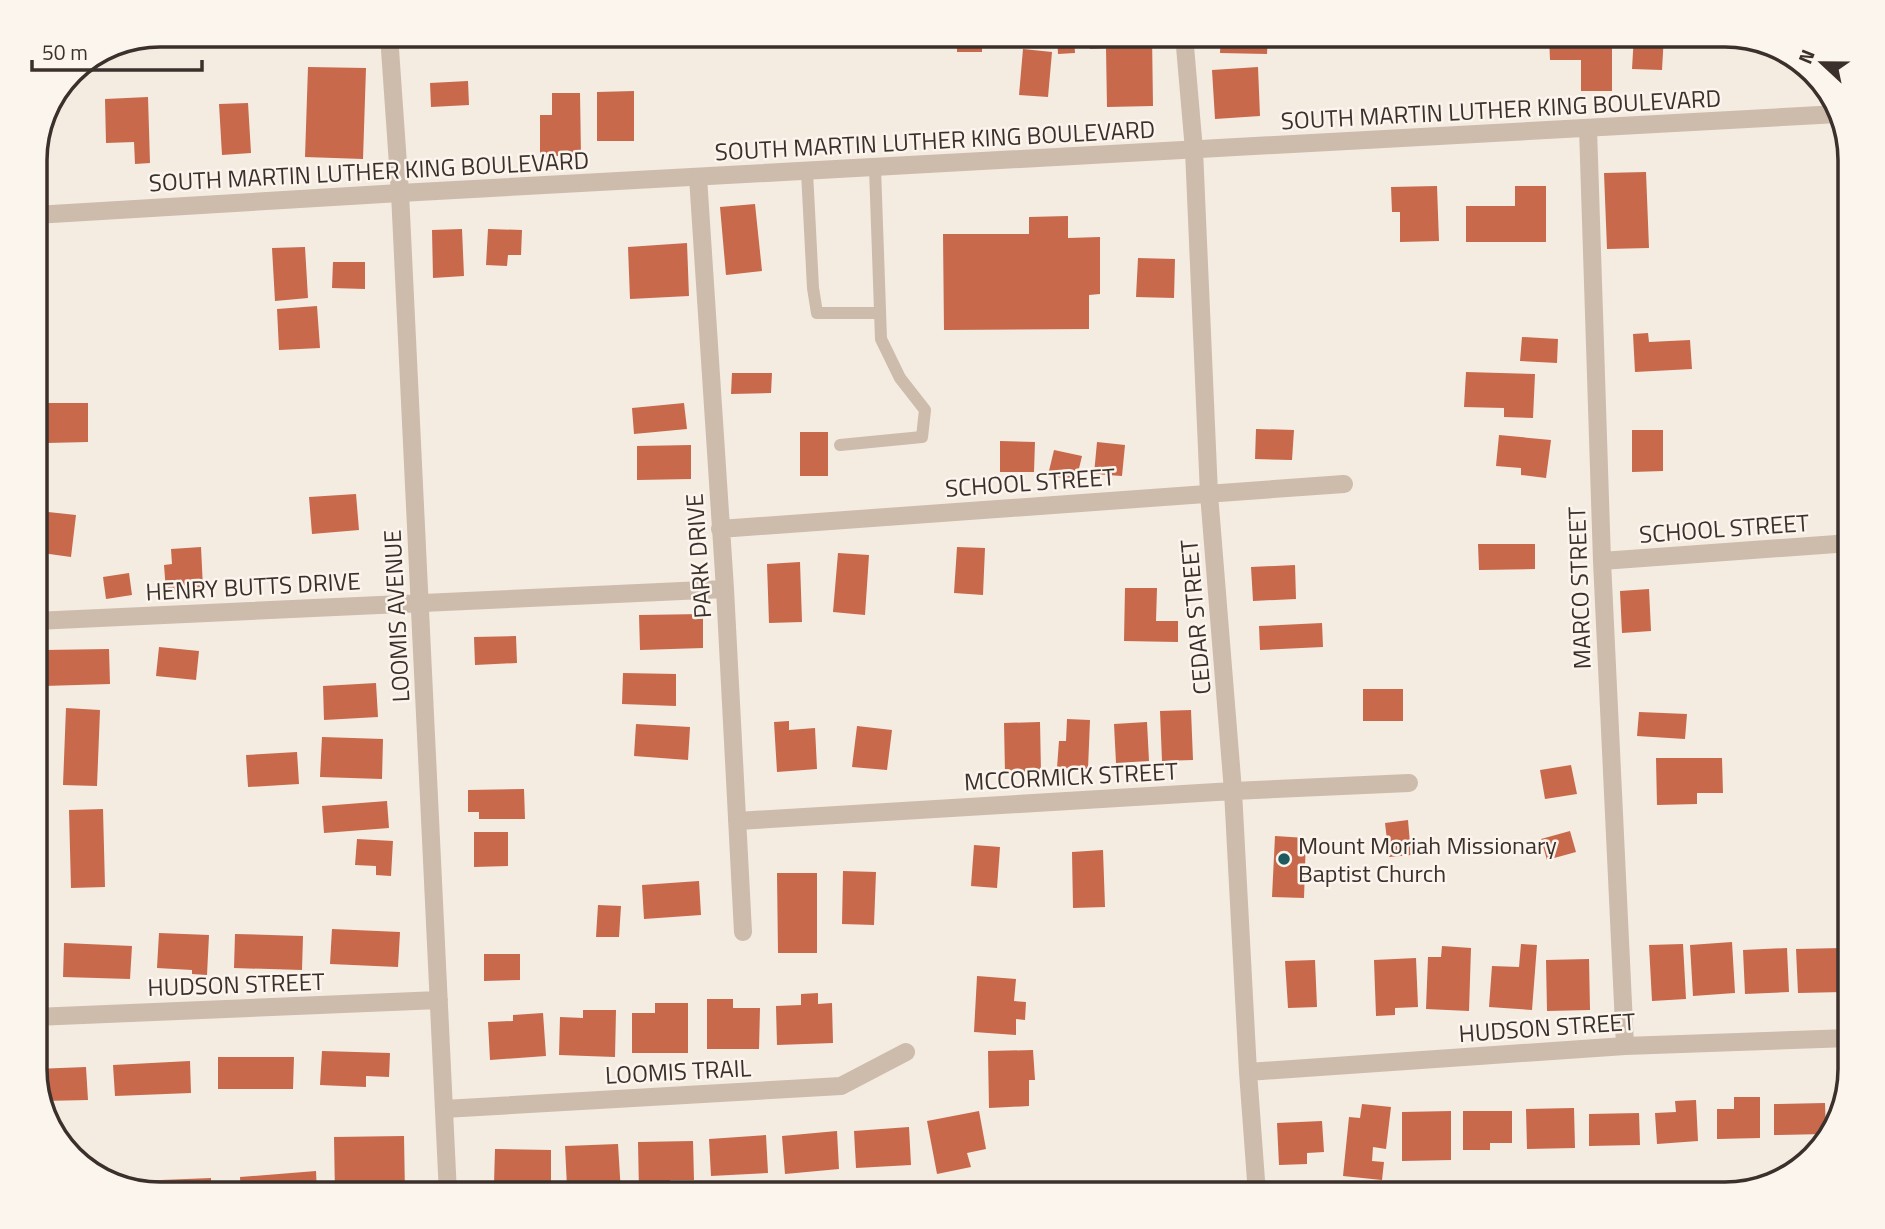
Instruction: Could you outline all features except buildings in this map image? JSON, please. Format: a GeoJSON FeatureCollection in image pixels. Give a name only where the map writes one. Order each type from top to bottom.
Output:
{"type":"FeatureCollection","features":[{"type":"Feature","properties":{"kind":"street","name":"LOOMIS AVENUE"},"geometry":{"type":"LineString","coordinates":[[390,47],[400,193],[447,1182]]}},
{"type":"Feature","properties":{"kind":"street","name":"CEDAR STREET"},"geometry":{"type":"LineString","coordinates":[[1185,47],[1194,150],[1209,494],[1233,791],[1256,1182]]}},
{"type":"Feature","properties":{"kind":"street","name":"SOUTH MARTIN LUTHER KING BOULEVARD"},"geometry":{"type":"LineString","coordinates":[[47,214],[1827,115]]}},
{"type":"Feature","properties":{"kind":"street","name":"MARCO STREET"},"geometry":{"type":"LineString","coordinates":[[1588,128],[1602,561],[1625,1046]]}},
{"type":"Feature","properties":{"kind":"street","name":"PARK DRIVE"},"geometry":{"type":"LineString","coordinates":[[698,177],[725,589],[743,932]]}},
{"type":"Feature","properties":{"kind":"street","name":"SCHOOL STREET"},"geometry":{"type":"LineString","coordinates":[[720,529],[1344,484]]}},
{"type":"Feature","properties":{"kind":"street","name":"SCHOOL STREET"},"geometry":{"type":"LineString","coordinates":[[1602,561],[1838,544]]}},
{"type":"Feature","properties":{"kind":"street","name":"HENRY BUTTS DRIVE"},"geometry":{"type":"LineString","coordinates":[[47,620],[725,589]]}},
{"type":"Feature","properties":{"kind":"street","name":"MCCORMICK STREET"},"geometry":{"type":"LineString","coordinates":[[737,821],[1409,783]]}},
{"type":"Feature","properties":{"kind":"street","name":"HUDSON STREET"},"geometry":{"type":"LineString","coordinates":[[47,1016],[439,1000]]}},
{"type":"Feature","properties":{"kind":"street","name":"HUDSON STREET"},"geometry":{"type":"LineString","coordinates":[[1248,1072],[1625,1046],[1838,1038]]}},
{"type":"Feature","properties":{"kind":"street","name":"LOOMIS TRAIL"},"geometry":{"type":"LineString","coordinates":[[444,1110],[841,1086],[906,1052]]}},
{"type":"Feature","properties":{"kind":"lane"},"geometry":{"type":"LineString","coordinates":[[840,445],[922,437],[925,410],[900,378],[881,339],[875,168]]}},
{"type":"Feature","properties":{"kind":"lane"},"geometry":{"type":"LineString","coordinates":[[807,172],[813,288],[817,313],[880,313]]}},
{"type":"Feature","properties":{"kind":"place","name":"Mount Moriah Missionary Baptist Church"},"geometry":{"type":"Point","coordinates":[1284,859]}}]}
